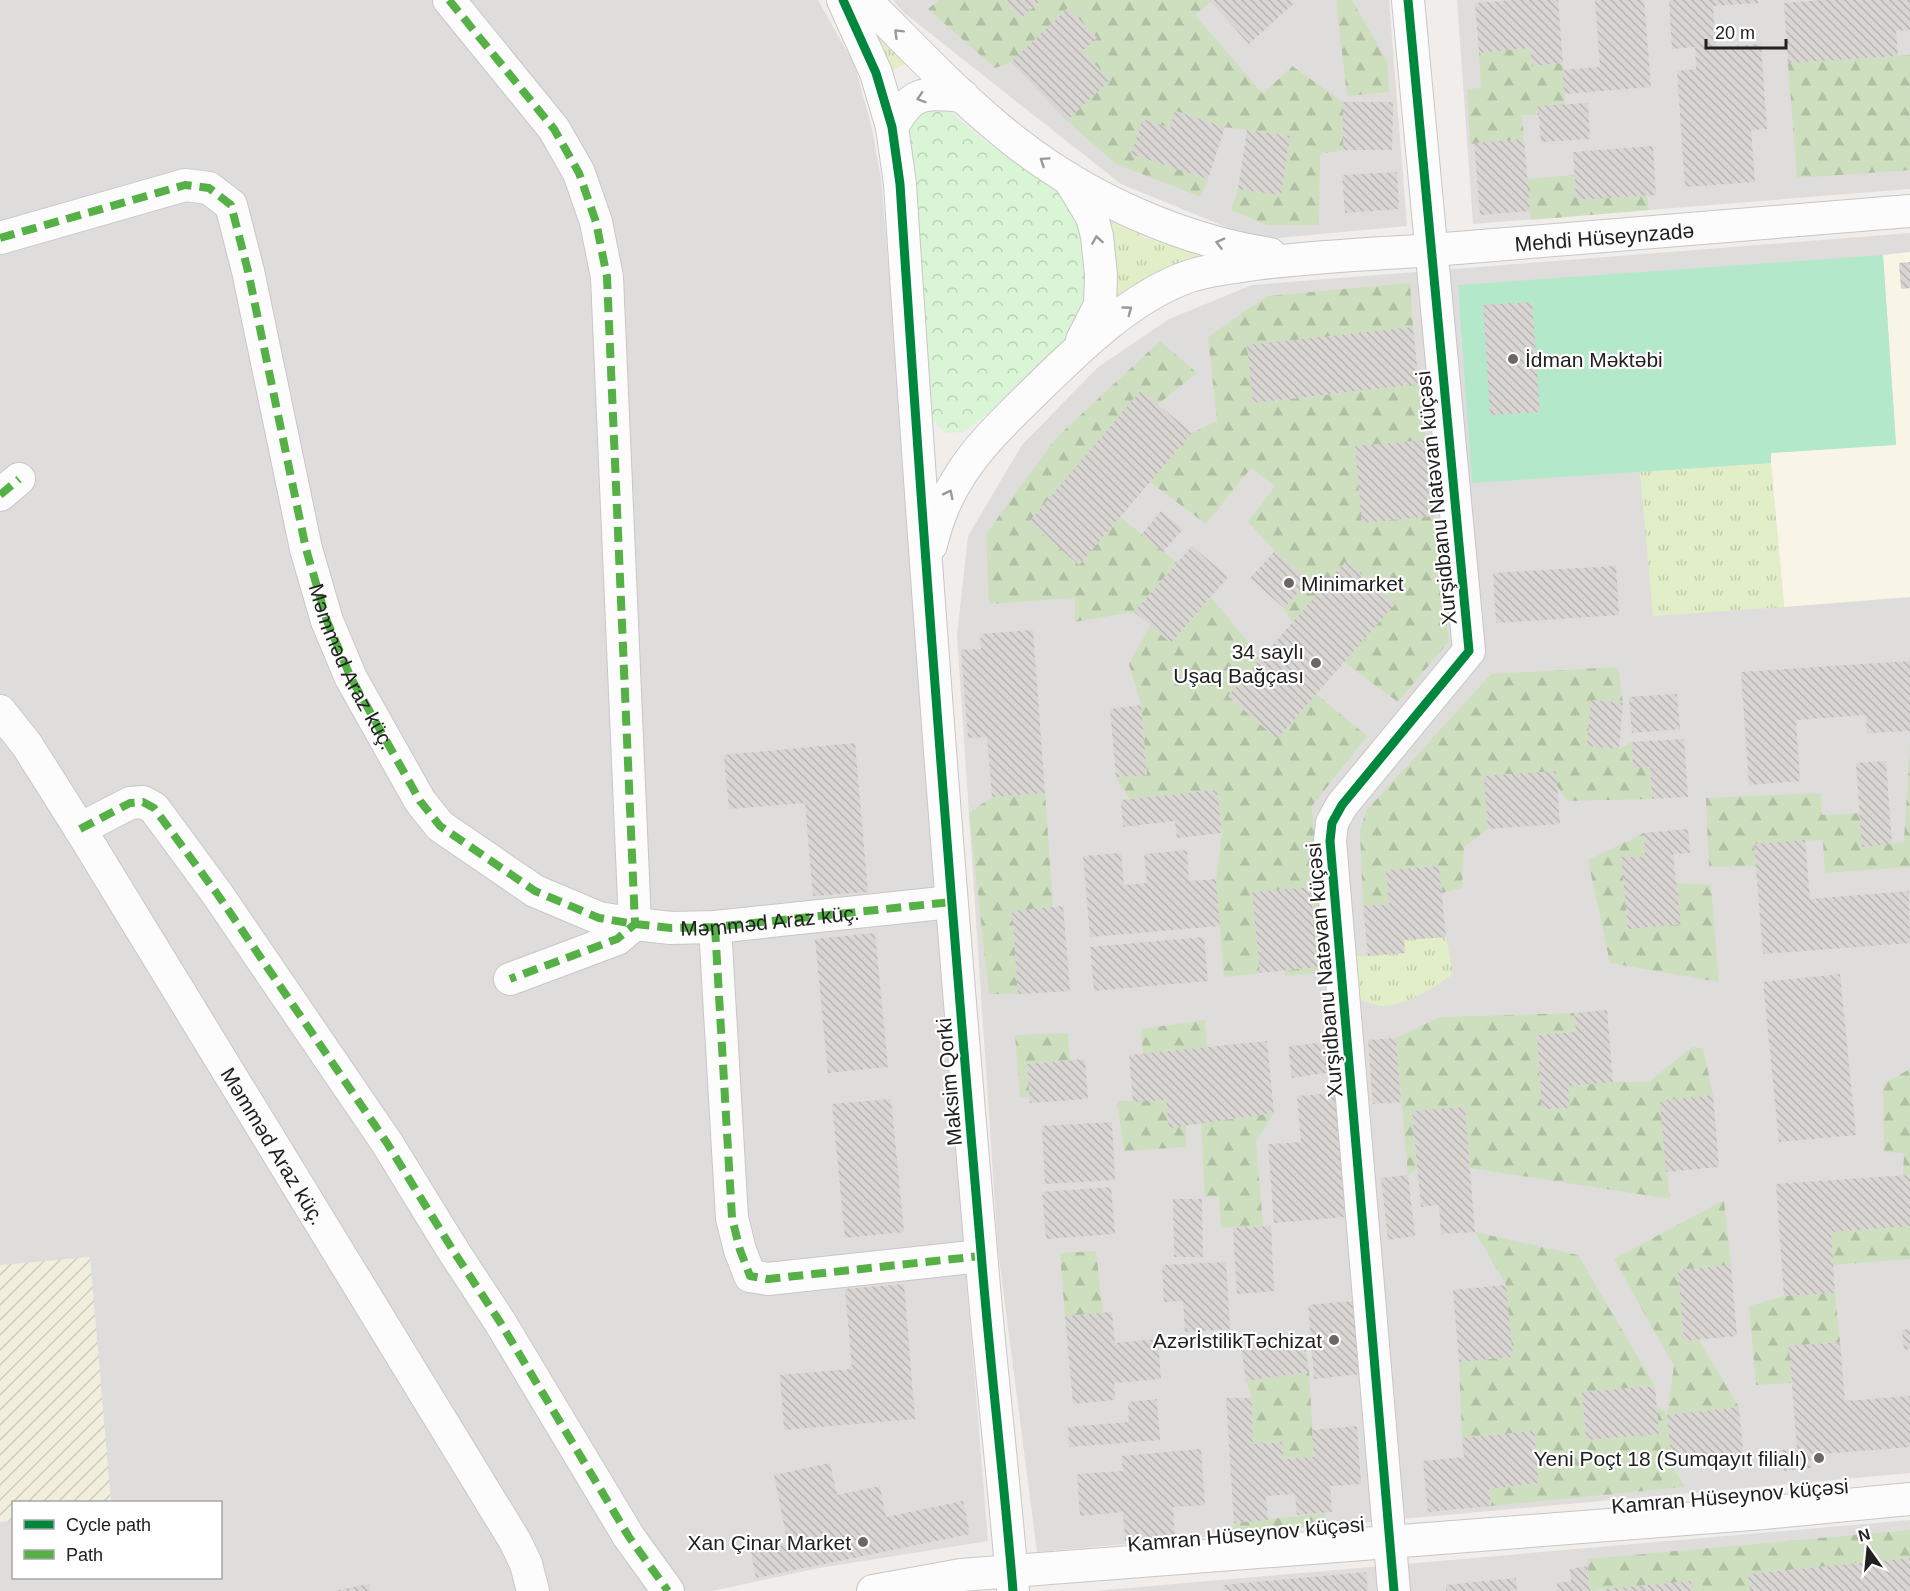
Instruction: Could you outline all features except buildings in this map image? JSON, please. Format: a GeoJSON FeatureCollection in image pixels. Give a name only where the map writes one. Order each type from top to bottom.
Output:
{"type":"FeatureCollection","features":[{"type":"Feature","properties":{"kind":"street"},"geometry":{"type":"LineString","coordinates":[[448,0],[554,129],[579,173],[598,233],[607,277],[634,924],[617,939],[510,979]]}},
{"type":"Feature","properties":{"kind":"street"},"geometry":{"type":"LineString","coordinates":[[843,0],[876,73],[892,127],[900,184],[915,406],[924,435],[933,451],[952,459],[965,453],[994,432]]}},
{"type":"Feature","properties":{"kind":"street"},"geometry":{"type":"LineString","coordinates":[[865,0],[963,96],[1019,145],[1069,179],[1168,227],[1245,250],[1298,258]]}},
{"type":"Feature","properties":{"kind":"street","name":"Xurşidbanu Natəvan küçəsi"},"geometry":{"type":"LineString","coordinates":[[1394,1591],[1330,841],[1332,823],[1342,804],[1469,651],[1408,0]]}},
{"type":"Feature","properties":{"kind":"street"},"geometry":{"type":"LineString","coordinates":[[892,127],[904,106],[915,98],[933,94],[963,96]]}},
{"type":"Feature","properties":{"kind":"street"},"geometry":{"type":"LineString","coordinates":[[1058,369],[1084,338],[1100,305],[1101,275],[1095,227],[1092,217],[1069,179]]}},
{"type":"Feature","properties":{"kind":"street","name":"Məmməd Araz küç."},"geometry":{"type":"LineString","coordinates":[[0,238],[185,185],[209,188],[231,205],[248,272],[306,549],[327,621],[356,688],[420,801],[440,826],[535,891],[599,918],[634,924],[671,928],[715,927],[951,902]]}},
{"type":"Feature","properties":{"kind":"street","name":"Mehdi Hüseynzadə"},"geometry":{"type":"LineString","coordinates":[[1298,258],[1673,232],[1910,211]]}},
{"type":"Feature","properties":{"kind":"street"},"geometry":{"type":"LineString","coordinates":[[926,570],[936,526],[952,487],[963,471],[994,432],[1058,369],[1124,312],[1157,290],[1191,275],[1298,258]]}},
{"type":"Feature","properties":{"kind":"street","name":"Maksim Qorki"},"geometry":{"type":"LineString","coordinates":[[915,406],[951,902],[1012,1581]]}},
{"type":"Feature","properties":{"kind":"street","name":"Məmməd Araz küç."},"geometry":{"type":"LineString","coordinates":[[0,711],[27,746],[80,829],[515,1541],[526,1564],[534,1591]]}},
{"type":"Feature","properties":{"kind":"street"},"geometry":{"type":"LineString","coordinates":[[80,829],[130,803],[143,802],[154,808],[218,895],[387,1143],[500,1322],[629,1537],[668,1591]]}},
{"type":"Feature","properties":{"kind":"street"},"geometry":{"type":"LineString","coordinates":[[715,927],[732,1218],[740,1250],[750,1276],[768,1279],[981,1256]]}},
{"type":"Feature","properties":{"kind":"street","name":"Kamran Hüseynov küçəsi"},"geometry":{"type":"LineString","coordinates":[[873,1591],[961,1575],[1012,1581],[1390,1541],[1910,1499]]}},
{"type":"Feature","properties":{"kind":"shaded area"},"geometry":{"type":"Polygon","coordinates":[[[0,0],[818,0],[855,66],[872,129],[881,179],[910,516],[928,811],[988,1541],[819,1568],[712,1591],[0,1591],[0,0]]]}},
{"type":"Feature","properties":{"kind":"shaded area"},"geometry":{"type":"Polygon","coordinates":[[[893,0],[1389,0],[1407,226],[1258,240],[1121,184],[903,12],[893,0]]]}},
{"type":"Feature","properties":{"kind":"shaded area"},"geometry":{"type":"Polygon","coordinates":[[[1457,0],[1910,0],[1910,189],[1473,224],[1457,0]]]}},
{"type":"Feature","properties":{"kind":"shaded area"},"geometry":{"type":"Polygon","coordinates":[[[1910,233],[1910,1473],[1037,1552],[998,1250],[957,635],[968,536],[1022,445],[1097,368],[1169,319],[1252,285],[1910,233]]]}},
{"type":"Feature","properties":{"kind":"shaded area"},"geometry":{"type":"Polygon","coordinates":[[[1910,252],[1910,597],[1784,607],[1770,453],[1896,444],[1883,255],[1910,252]]]}},
{"type":"Feature","properties":{"kind":"shaded area"},"geometry":{"type":"Polygon","coordinates":[[[90,1257],[111,1501],[12,1501],[12,1521],[0,1522],[0,1265],[90,1257]]]}},
{"type":"Feature","properties":{"kind":"shaded area"},"geometry":{"type":"Polygon","coordinates":[[[1910,1520],[1910,1591],[1094,1591],[1910,1520]]]}},
{"type":"Feature","properties":{"kind":"green space"},"geometry":{"type":"Polygon","coordinates":[[[854,0],[908,62],[884,75],[854,0]]]}},
{"type":"Feature","properties":{"kind":"green space"},"geometry":{"type":"Polygon","coordinates":[[[939,0],[1005,0],[1021,18],[1041,0],[1213,0],[1195,15],[1263,94],[1292,66],[1343,102],[1343,150],[1320,154],[1319,225],[1267,225],[1231,210],[1238,189],[1281,195],[1289,136],[1225,127],[1176,111],[1170,128],[1143,119],[1132,154],[1208,179],[1201,197],[1116,164],[1067,121],[1110,80],[1082,51],[1096,37],[1068,8],[1011,62],[995,68],[928,9],[939,0]]]}},
{"type":"Feature","properties":{"kind":"green space"},"geometry":{"type":"Polygon","coordinates":[[[1336,0],[1352,0],[1387,61],[1389,92],[1347,96],[1336,0]]]}},
{"type":"Feature","properties":{"kind":"green space"},"geometry":{"type":"Polygon","coordinates":[[[1530,48],[1532,66],[1563,63],[1565,105],[1539,115],[1522,115],[1524,139],[1470,144],[1467,89],[1481,88],[1479,53],[1530,48]]]}},
{"type":"Feature","properties":{"kind":"green space"},"geometry":{"type":"Polygon","coordinates":[[[1910,55],[1910,170],[1797,178],[1788,63],[1910,55]]]}},
{"type":"Feature","properties":{"kind":"green space"},"geometry":{"type":"Polygon","coordinates":[[[939,102],[987,143],[1066,193],[1081,219],[1090,310],[1073,333],[1004,400],[964,432],[945,433],[927,413],[907,120],[939,102]]]}},
{"type":"Feature","properties":{"kind":"green space"},"geometry":{"type":"Polygon","coordinates":[[[1574,175],[1576,200],[1647,195],[1649,210],[1531,220],[1527,179],[1574,175]]]}},
{"type":"Feature","properties":{"kind":"green space"},"geometry":{"type":"Polygon","coordinates":[[[1105,216],[1145,238],[1206,255],[1158,272],[1115,303],[1105,216]]]}},
{"type":"Feature","properties":{"kind":"green space"},"geometry":{"type":"Polygon","coordinates":[[[1883,255],[1896,445],[1771,453],[1771,463],[1472,483],[1458,285],[1883,255]]]}},
{"type":"Feature","properties":{"kind":"green space"},"geometry":{"type":"Polygon","coordinates":[[[1410,283],[1413,327],[1247,346],[1254,403],[1419,384],[1426,440],[1355,447],[1362,522],[1433,516],[1449,641],[1398,702],[1344,662],[1395,604],[1347,562],[1293,623],[1284,608],[1309,580],[1275,551],[1248,522],[1275,486],[1251,468],[1206,524],[1150,482],[1192,433],[1217,421],[1208,337],[1267,296],[1410,283]]]}},
{"type":"Feature","properties":{"kind":"green space"},"geometry":{"type":"Polygon","coordinates":[[[1160,341],[1197,373],[1158,404],[1141,390],[1029,522],[1079,565],[1120,517],[1177,562],[1134,612],[1075,622],[1075,598],[989,604],[986,534],[1056,438],[1160,341]]]}},
{"type":"Feature","properties":{"kind":"green space"},"geometry":{"type":"Polygon","coordinates":[[[1771,463],[1784,607],[1653,616],[1640,472],[1771,463]]]}},
{"type":"Feature","properties":{"kind":"green space"},"geometry":{"type":"Polygon","coordinates":[[[1211,597],[1261,658],[1229,697],[1277,739],[1316,694],[1367,736],[1312,806],[1326,972],[1284,976],[1286,970],[1317,967],[1309,887],[1252,893],[1260,973],[1224,977],[1216,879],[1222,833],[1217,790],[1129,799],[1116,777],[1147,774],[1141,705],[1129,664],[1150,626],[1171,643],[1211,597]]]}},
{"type":"Feature","properties":{"kind":"green space"},"geometry":{"type":"Polygon","coordinates":[[[1618,667],[1623,703],[1591,700],[1619,749],[1632,742],[1633,768],[1650,767],[1652,799],[1568,801],[1557,786],[1556,771],[1485,776],[1488,829],[1464,847],[1462,888],[1442,893],[1439,866],[1387,870],[1389,904],[1363,906],[1360,831],[1366,811],[1491,674],[1618,667]]]}},
{"type":"Feature","properties":{"kind":"green space"},"geometry":{"type":"Polygon","coordinates":[[[1910,742],[1910,867],[1825,873],[1823,840],[1754,844],[1756,866],[1709,867],[1706,798],[1821,793],[1822,815],[1860,813],[1862,847],[1904,842],[1910,742]]]}},
{"type":"Feature","properties":{"kind":"green space"},"geometry":{"type":"Polygon","coordinates":[[[1045,793],[1053,908],[1012,911],[1018,994],[989,994],[969,813],[992,797],[1045,793]]]}},
{"type":"Feature","properties":{"kind":"green space"},"geometry":{"type":"Polygon","coordinates":[[[1644,833],[1645,857],[1621,858],[1628,928],[1680,924],[1677,883],[1711,885],[1719,982],[1610,963],[1588,860],[1644,833]]]}},
{"type":"Feature","properties":{"kind":"green space"},"geometry":{"type":"Polygon","coordinates":[[[1446,937],[1453,974],[1446,979],[1421,995],[1394,1005],[1379,1006],[1358,999],[1356,955],[1405,953],[1404,940],[1446,937]]]}},
{"type":"Feature","properties":{"kind":"green space"},"geometry":{"type":"Polygon","coordinates":[[[1574,1013],[1576,1032],[1537,1035],[1542,1109],[1569,1108],[1568,1086],[1649,1082],[1692,1047],[1703,1048],[1713,1095],[1660,1101],[1670,1199],[1470,1168],[1465,1107],[1412,1111],[1417,1169],[1408,1175],[1396,1038],[1440,1017],[1574,1013]]]}},
{"type":"Feature","properties":{"kind":"green space"},"geometry":{"type":"Polygon","coordinates":[[[1205,1020],[1207,1048],[1143,1054],[1141,1029],[1205,1020]]]}},
{"type":"Feature","properties":{"kind":"green space"},"geometry":{"type":"Polygon","coordinates":[[[1068,1033],[1070,1060],[1027,1064],[1030,1097],[1020,1097],[1015,1035],[1068,1033]]]}},
{"type":"Feature","properties":{"kind":"green space"},"geometry":{"type":"Polygon","coordinates":[[[1910,1069],[1910,1175],[1903,1175],[1904,1153],[1884,1152],[1883,1084],[1910,1069]]]}},
{"type":"Feature","properties":{"kind":"green space"},"geometry":{"type":"Polygon","coordinates":[[[1166,1100],[1169,1128],[1186,1125],[1186,1147],[1124,1151],[1117,1101],[1166,1100]]]}},
{"type":"Feature","properties":{"kind":"green space"},"geometry":{"type":"Polygon","coordinates":[[[1274,1113],[1256,1142],[1263,1226],[1221,1228],[1219,1196],[1205,1197],[1201,1123],[1274,1113]]]}},
{"type":"Feature","properties":{"kind":"green space"},"geometry":{"type":"Polygon","coordinates":[[[1724,1200],[1731,1265],[1678,1270],[1684,1341],[1699,1340],[1739,1407],[1667,1415],[1673,1467],[1685,1487],[1491,1506],[1489,1489],[1539,1483],[1534,1431],[1462,1438],[1459,1362],[1506,1285],[1475,1232],[1578,1255],[1655,1386],[1582,1392],[1586,1440],[1659,1434],[1657,1405],[1667,1414],[1674,1366],[1614,1259],[1724,1200]]]}},
{"type":"Feature","properties":{"kind":"green space"},"geometry":{"type":"Polygon","coordinates":[[[1910,1226],[1910,1259],[1833,1265],[1831,1232],[1910,1226]]]}},
{"type":"Feature","properties":{"kind":"green space"},"geometry":{"type":"Polygon","coordinates":[[[1096,1251],[1103,1313],[1065,1316],[1060,1253],[1096,1251]]]}},
{"type":"Feature","properties":{"kind":"green space"},"geometry":{"type":"Polygon","coordinates":[[[1835,1293],[1840,1342],[1789,1346],[1792,1383],[1756,1385],[1749,1306],[1784,1296],[1835,1293]]]}},
{"type":"Feature","properties":{"kind":"green space"},"geometry":{"type":"Polygon","coordinates":[[[1309,1372],[1314,1457],[1283,1459],[1282,1442],[1253,1444],[1252,1398],[1246,1381],[1309,1372]]]}},
{"type":"Feature","properties":{"kind":"green space"},"geometry":{"type":"Polygon","coordinates":[[[1326,1513],[1323,1525],[1234,1534],[1234,1523],[1326,1513]]]}},
{"type":"Feature","properties":{"kind":"green space"},"geometry":{"type":"Polygon","coordinates":[[[1910,1530],[1910,1558],[1748,1574],[1750,1591],[1692,1591],[1691,1581],[1590,1591],[1587,1559],[1910,1530]]]}},
{"type":"Feature","properties":{"kind":"marked path"},"geometry":{"type":"LineString","coordinates":[[449,0],[554,129],[579,173],[596,222],[607,277],[635,924],[617,939],[510,979]]}},
{"type":"Feature","properties":{"kind":"marked path"},"geometry":{"type":"LineString","coordinates":[[0,238],[185,185],[209,188],[231,205],[248,271],[306,549],[327,621],[351,678],[420,801],[440,826],[535,891],[599,918],[635,924],[671,928],[715,927],[951,902]]}},
{"type":"Feature","properties":{"kind":"marked path"},"geometry":{"type":"LineString","coordinates":[[0,495],[19,479]]}},
{"type":"Feature","properties":{"kind":"marked path"},"geometry":{"type":"LineString","coordinates":[[80,829],[130,803],[143,802],[154,808],[218,895],[387,1143],[500,1322],[629,1537],[668,1591]]}},
{"type":"Feature","properties":{"kind":"marked path"},"geometry":{"type":"LineString","coordinates":[[715,927],[732,1218],[740,1250],[750,1276],[768,1279],[981,1256]]}},
{"type":"Feature","properties":{"kind":"cycle path"},"geometry":{"type":"LineString","coordinates":[[843,0],[876,73],[892,127],[900,184],[958,985],[1013,1591]]}},
{"type":"Feature","properties":{"kind":"cycle path"},"geometry":{"type":"LineString","coordinates":[[1394,1591],[1330,841],[1332,823],[1342,805],[1469,651],[1408,0]]}},
{"type":"Feature","properties":{"kind":"place","name":"İdman Məktəbi"},"geometry":{"type":"Point","coordinates":[1513,359]}},
{"type":"Feature","properties":{"kind":"place","name":"Minimarket"},"geometry":{"type":"Point","coordinates":[1289,583]}},
{"type":"Feature","properties":{"kind":"place","name":"34 saylı Uşaq Bağçası"},"geometry":{"type":"Point","coordinates":[1316,663]}},
{"type":"Feature","properties":{"kind":"place","name":"AzərİstilikTəchizat"},"geometry":{"type":"Point","coordinates":[1334,1340]}},
{"type":"Feature","properties":{"kind":"place","name":"Yeni Poçt 18 (Sumqayıt filialı)"},"geometry":{"type":"Point","coordinates":[1819,1458]}},
{"type":"Feature","properties":{"kind":"place","name":"Xan Çinar Market"},"geometry":{"type":"Point","coordinates":[863,1542]}}]}
